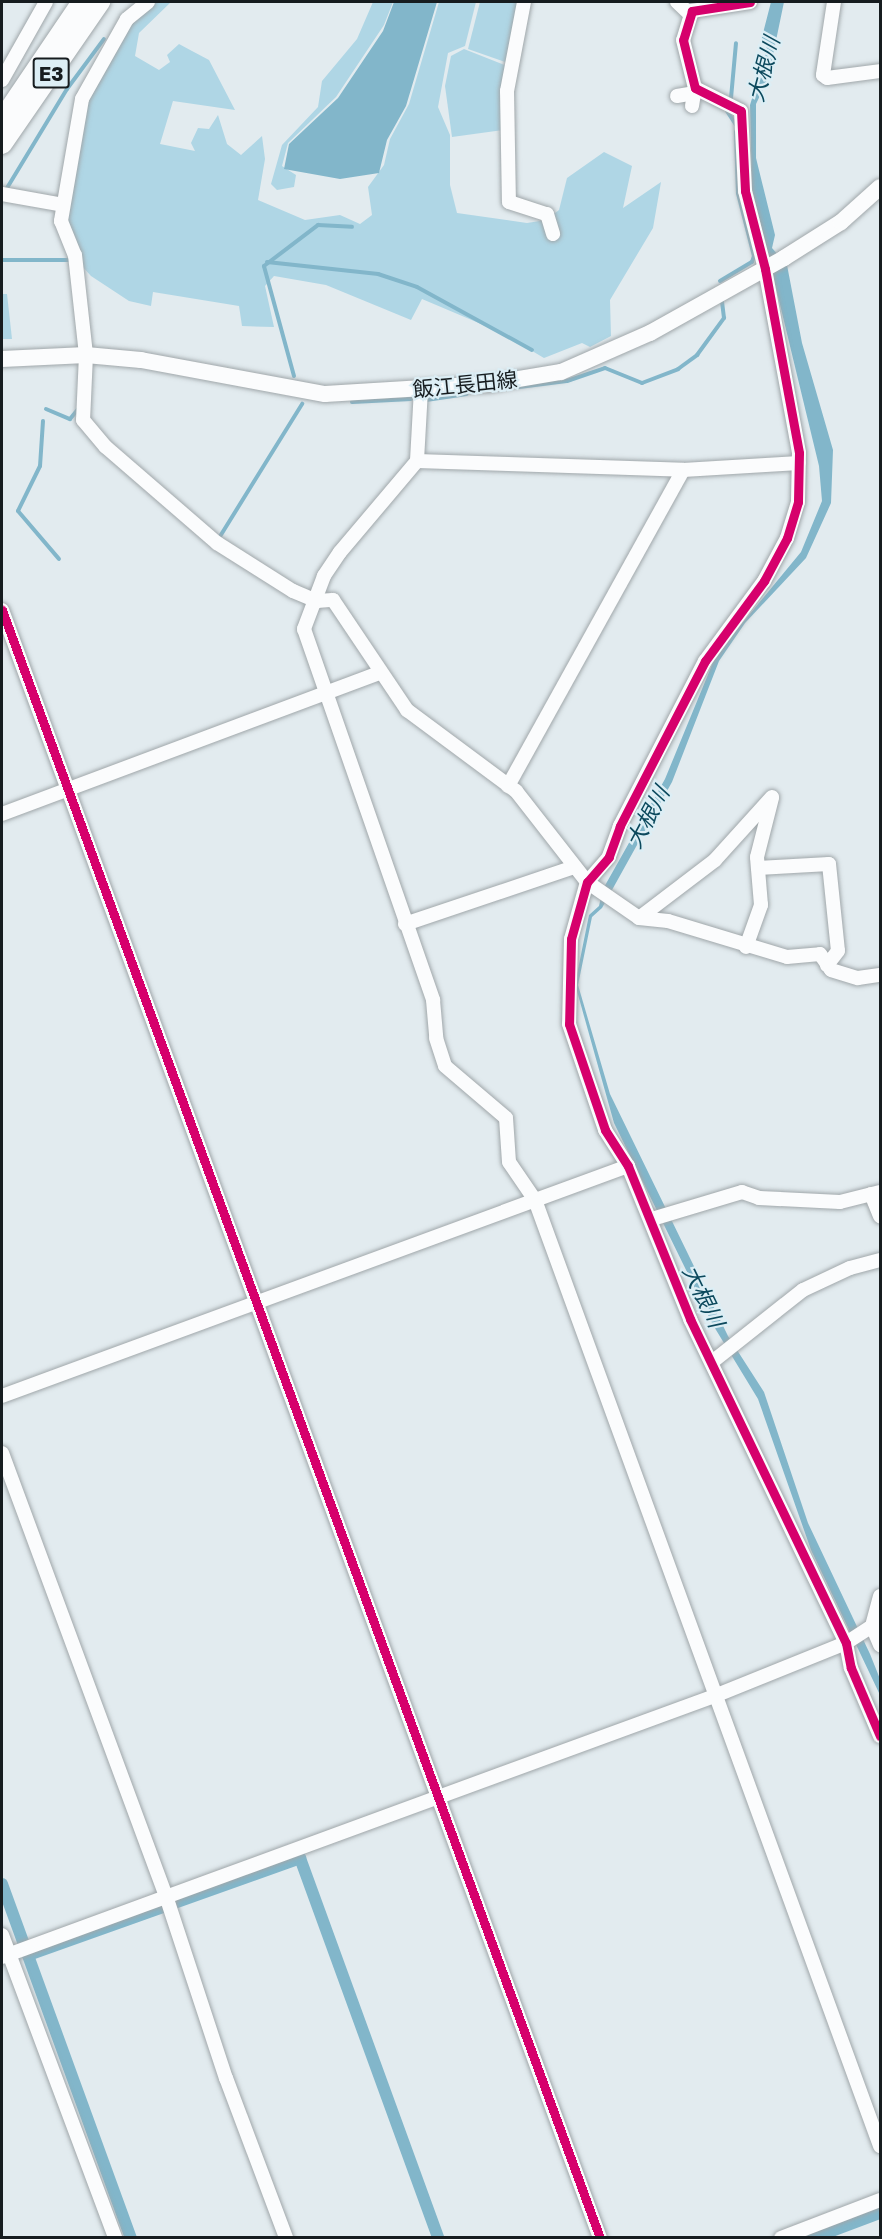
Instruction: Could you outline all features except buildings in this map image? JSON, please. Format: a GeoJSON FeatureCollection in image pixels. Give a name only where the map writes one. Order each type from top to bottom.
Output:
{"type":"FeatureCollection","features":[{"type":"Feature","properties":{"kind":"highway","name":"E3"},"geometry":{"type":"LineString","coordinates":[[2,120],[82,2]]}},
{"type":"Feature","properties":{"kind":"highway","name":"E3"},"geometry":{"type":"LineString","coordinates":[[2,144],[100,2]]}},
{"type":"Feature","properties":{"kind":"main road","name":"飯江長田線"},"geometry":{"type":"LineString","coordinates":[[2,359],[86,355],[141,360],[297,392],[421,389],[489,384],[584,364],[773,264],[841,222],[880,187]]}},
{"type":"Feature","properties":{"kind":"street"},"geometry":{"type":"LineString","coordinates":[[2,80],[46,2]]}},
{"type":"Feature","properties":{"kind":"street"},"geometry":{"type":"LineString","coordinates":[[148,2],[127,19],[82,99],[63,205],[61,222],[75,255],[86,355],[83,420],[106,447],[217,543],[316,601],[333,600],[407,710],[508,786],[536,812],[571,868],[587,882],[639,918],[668,921],[746,947],[787,957],[820,954],[827,965],[858,978],[880,975]]}},
{"type":"Feature","properties":{"kind":"street"},"geometry":{"type":"LineString","coordinates":[[524,2],[507,91],[509,202],[547,214],[553,234]]}},
{"type":"Feature","properties":{"kind":"street"},"geometry":{"type":"LineString","coordinates":[[677,2],[690,14]]}},
{"type":"Feature","properties":{"kind":"street"},"geometry":{"type":"LineString","coordinates":[[694,96],[683,40],[690,14],[701,6],[750,2]]}},
{"type":"Feature","properties":{"kind":"street"},"geometry":{"type":"LineString","coordinates":[[834,2],[823,75],[880,70]]}},
{"type":"Feature","properties":{"kind":"street"},"geometry":{"type":"LineString","coordinates":[[677,96],[694,96],[741,111],[745,191],[773,264],[799,463],[798,502],[787,538],[764,581],[705,661],[620,826],[609,857],[587,882],[571,939],[569,1024],[605,1130],[628,1166],[654,1218],[690,1319],[846,1643],[851,1668],[880,1736]]}},
{"type":"Feature","properties":{"kind":"street"},"geometry":{"type":"LineString","coordinates":[[2,194],[63,205]]}},
{"type":"Feature","properties":{"kind":"street"},"geometry":{"type":"LineString","coordinates":[[421,389],[417,461],[340,552],[324,576],[304,629],[433,1000],[436,1038],[445,1066],[506,1118],[509,1162],[535,1200],[880,2146]]}},
{"type":"Feature","properties":{"kind":"street"},"geometry":{"type":"LineString","coordinates":[[417,461],[683,470],[799,463]]}},
{"type":"Feature","properties":{"kind":"street"},"geometry":{"type":"LineString","coordinates":[[508,786],[683,470]]}},
{"type":"Feature","properties":{"kind":"street"},"geometry":{"type":"LineString","coordinates":[[2,610],[440,1797],[600,2238]]}},
{"type":"Feature","properties":{"kind":"street"},"geometry":{"type":"LineString","coordinates":[[2,814],[380,673]]}},
{"type":"Feature","properties":{"kind":"street"},"geometry":{"type":"LineString","coordinates":[[639,918],[715,861],[772,797],[758,868],[761,905],[746,947]]}},
{"type":"Feature","properties":{"kind":"street"},"geometry":{"type":"LineString","coordinates":[[758,868],[830,864],[838,951],[827,965]]}},
{"type":"Feature","properties":{"kind":"street"},"geometry":{"type":"LineString","coordinates":[[405,924],[571,868]]}},
{"type":"Feature","properties":{"kind":"street"},"geometry":{"type":"LineString","coordinates":[[2,1396],[255,1300],[628,1166]]}},
{"type":"Feature","properties":{"kind":"street"},"geometry":{"type":"LineString","coordinates":[[654,1218],[742,1192],[759,1198],[840,1202],[876,1193],[880,1216]]}},
{"type":"Feature","properties":{"kind":"street"},"geometry":{"type":"LineString","coordinates":[[712,1362],[803,1290],[850,1268],[880,1260]]}},
{"type":"Feature","properties":{"kind":"street"},"geometry":{"type":"LineString","coordinates":[[2,1453],[166,1896],[226,2078],[286,2238]]}},
{"type":"Feature","properties":{"kind":"street"},"geometry":{"type":"LineString","coordinates":[[880,1596],[872,1626],[880,1645]]}},
{"type":"Feature","properties":{"kind":"street"},"geometry":{"type":"LineString","coordinates":[[5,1956],[717,1695],[846,1643],[872,1626]]}},
{"type":"Feature","properties":{"kind":"street"},"geometry":{"type":"LineString","coordinates":[[2,1935],[5,1956],[115,2238]]}},
{"type":"Feature","properties":{"kind":"street"},"geometry":{"type":"LineString","coordinates":[[781,2238],[880,2200]]}},
{"type":"Feature","properties":{"kind":"shaded area"},"geometry":{"type":"Polygon","coordinates":[[[157,2],[171,2],[139,33],[135,56],[159,70],[170,62],[167,55],[179,44],[209,60],[235,110],[173,101],[160,144],[195,151],[191,143],[198,128],[209,129],[218,115],[227,144],[241,155],[262,136],[265,159],[258,200],[305,220],[340,215],[360,224],[372,215],[368,187],[384,165],[390,139],[409,104],[439,2],[476,2],[465,46],[448,53],[438,107],[450,135],[450,185],[457,213],[527,223],[546,220],[559,210],[567,178],[604,152],[632,166],[623,208],[661,182],[653,228],[610,300],[611,336],[590,347],[582,343],[544,358],[500,332],[422,299],[411,320],[326,285],[274,276],[265,286],[274,327],[242,326],[239,306],[153,292],[151,306],[129,301],[91,276],[81,265],[65,221],[89,91],[122,33],[157,2]]]}},
{"type":"Feature","properties":{"kind":"shaded area"},"geometry":{"type":"Polygon","coordinates":[[[373,2],[393,2],[384,25],[336,97],[288,143],[282,166],[296,175],[294,187],[277,190],[271,184],[282,145],[318,107],[322,81],[357,39],[373,2]]]}},
{"type":"Feature","properties":{"kind":"shaded area"},"geometry":{"type":"Polygon","coordinates":[[[480,2],[519,2],[508,63],[468,49],[480,2]]]}},
{"type":"Feature","properties":{"kind":"shaded area"},"geometry":{"type":"Polygon","coordinates":[[[464,49],[507,66],[503,130],[452,137],[445,86],[451,56],[464,49]]]}},
{"type":"Feature","properties":{"kind":"shaded area"},"geometry":{"type":"Polygon","coordinates":[[[2,294],[7,294],[12,339],[2,339],[2,294]]]}},
{"type":"Feature","properties":{"kind":"water"},"geometry":{"type":"Polygon","coordinates":[[[394,2],[437,2],[406,106],[387,140],[379,173],[340,179],[284,169],[289,144],[338,98],[383,31],[394,2]]]}},
{"type":"Feature","properties":{"kind":"water","name":"大根川"},"geometry":{"type":"Polygon","coordinates":[[[771,2],[784,2],[768,79],[756,104],[756,158],[775,235],[772,248],[787,265],[802,343],[833,450],[831,503],[806,558],[745,623],[719,661],[672,782],[602,908],[592,917],[578,985],[610,1094],[728,1336],[764,1392],[808,1523],[870,1654],[880,1679],[880,1695],[811,1550],[758,1399],[713,1325],[614,1123],[575,984],[589,915],[599,906],[603,889],[665,779],[716,655],[801,552],[822,501],[819,466],[752,189],[750,105],[766,53],[767,42],[761,41],[771,2]]]}},
{"type":"Feature","properties":{"kind":"waterway"},"geometry":{"type":"LineString","coordinates":[[7,188],[67,89],[104,39]]}},
{"type":"Feature","properties":{"kind":"waterway"},"geometry":{"type":"LineString","coordinates":[[731,98],[736,43]]}},
{"type":"Feature","properties":{"kind":"waterway"},"geometry":{"type":"LineString","coordinates":[[727,111],[736,125]]}},
{"type":"Feature","properties":{"kind":"waterway"},"geometry":{"type":"LineString","coordinates":[[720,281],[752,262],[754,256],[738,193],[736,132]]}},
{"type":"Feature","properties":{"kind":"waterway"},"geometry":{"type":"LineString","coordinates":[[294,376],[264,266],[318,225],[352,227]]}},
{"type":"Feature","properties":{"kind":"waterway"},"geometry":{"type":"LineString","coordinates":[[2,260],[71,260]]}},
{"type":"Feature","properties":{"kind":"waterway"},"geometry":{"type":"LineString","coordinates":[[267,262],[378,274],[417,287],[532,350]]}},
{"type":"Feature","properties":{"kind":"waterway"},"geometry":{"type":"LineString","coordinates":[[519,387],[567,381],[605,368],[642,383],[678,369],[697,355],[724,318],[722,301]]}},
{"type":"Feature","properties":{"kind":"waterway"},"geometry":{"type":"LineString","coordinates":[[426,400],[467,394]]}},
{"type":"Feature","properties":{"kind":"waterway"},"geometry":{"type":"LineString","coordinates":[[352,402],[411,399]]}},
{"type":"Feature","properties":{"kind":"waterway"},"geometry":{"type":"LineString","coordinates":[[219,538],[302,404]]}},
{"type":"Feature","properties":{"kind":"waterway"},"geometry":{"type":"LineString","coordinates":[[46,409],[70,419],[78,409]]}},
{"type":"Feature","properties":{"kind":"waterway"},"geometry":{"type":"LineString","coordinates":[[43,421],[40,466],[18,511],[59,559]]}},
{"type":"Feature","properties":{"kind":"waterway"},"geometry":{"type":"LineString","coordinates":[[28,1955],[300,1858],[438,2238]]}},
{"type":"Feature","properties":{"kind":"waterway"},"geometry":{"type":"LineString","coordinates":[[2,1884],[131,2238]]}},
{"type":"Feature","properties":{"kind":"waterway"},"geometry":{"type":"LineString","coordinates":[[813,2238],[880,2213]]}},
{"type":"Feature","properties":{"kind":"cycle path"},"geometry":{"type":"LineString","coordinates":[[750,2],[692,11],[683,40],[695,88],[741,111],[745,191],[765,269],[799,453],[798,502],[787,538],[764,581],[705,661],[620,826],[609,857],[587,882],[571,939],[569,1024],[605,1130],[628,1166],[690,1319],[846,1643],[851,1668],[880,1736]]}},
{"type":"Feature","properties":{"kind":"cycle path"},"geometry":{"type":"LineString","coordinates":[[2,610],[600,2238]]}}]}
